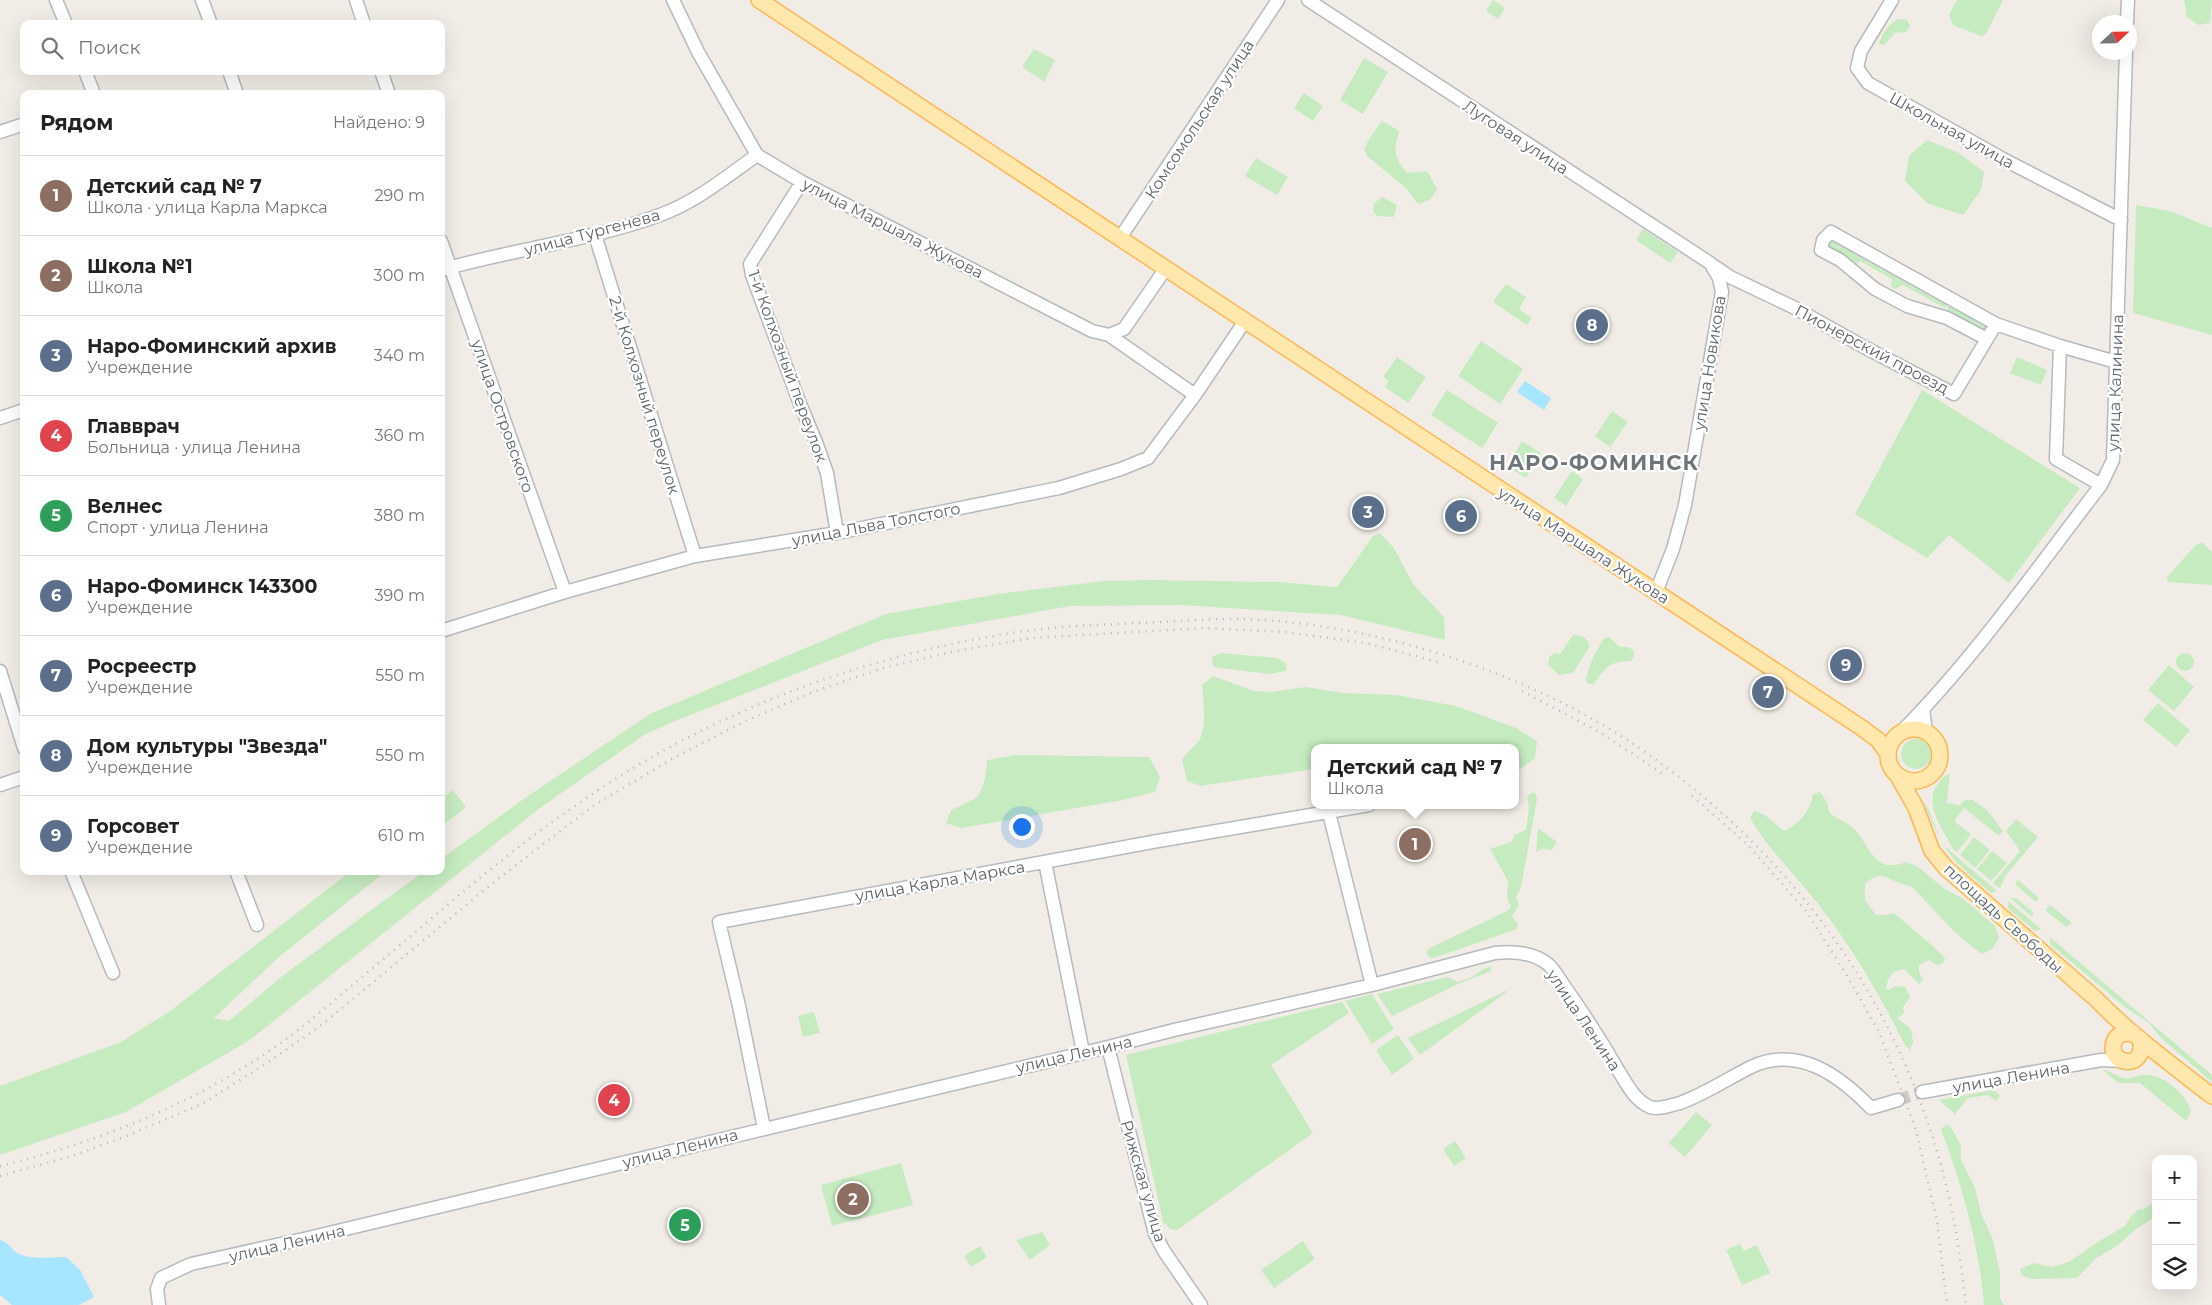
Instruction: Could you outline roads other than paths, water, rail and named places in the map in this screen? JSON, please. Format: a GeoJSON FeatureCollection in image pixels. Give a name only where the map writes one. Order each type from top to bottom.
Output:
{"type":"FeatureCollection","features":[{"type":"Feature","properties":{"kind":"main road","name":"улица Маршала Жукова"},"geometry":{"type":"LineString","coordinates":[[759,0],[1878,740],[1888,754]]}},
{"type":"Feature","properties":{"kind":"main road"},"geometry":{"type":"LineString","coordinates":[[1878,740],[1915,729],[1926,732],[1938,744],[1940,761],[1934,772],[1926,779],[1916,808]]}},
{"type":"Feature","properties":{"kind":"main road"},"geometry":{"type":"LineString","coordinates":[[1900,732],[1891,742],[1888,754],[1898,776],[1914,781],[1926,779]]}},
{"type":"Feature","properties":{"kind":"main road","name":"площадь Свободы"},"geometry":{"type":"LineString","coordinates":[[1898,776],[1916,808],[1932,851],[1946,868],[2164,1060],[2212,1096]]}},
{"type":"Feature","properties":{"kind":"main road"},"geometry":{"type":"LineString","coordinates":[[2112,1015],[2115,1056],[2127,1061],[2164,1060]]}},
{"type":"Feature","properties":{"kind":"main road"},"geometry":{"type":"LineString","coordinates":[[2114,1042],[2124,1032],[2137,1036],[2142,1048],[2139,1057],[2127,1061]]}},
{"type":"Feature","properties":{"kind":"street"},"geometry":{"type":"LineString","coordinates":[[56,0],[64,20]]}},
{"type":"Feature","properties":{"kind":"street"},"geometry":{"type":"LineString","coordinates":[[202,0],[210,20]]}},
{"type":"Feature","properties":{"kind":"street"},"geometry":{"type":"LineString","coordinates":[[356,0],[363,20]]}},
{"type":"Feature","properties":{"kind":"street","name":"улица Маршала Жукова"},"geometry":{"type":"LineString","coordinates":[[673,0],[698,52],[758,155],[802,182],[1092,331],[1109,335],[1196,395]]}},
{"type":"Feature","properties":{"kind":"street","name":"Комсомольская улица"},"geometry":{"type":"LineString","coordinates":[[1120,238],[1278,0]]}},
{"type":"Feature","properties":{"kind":"street","name":"Луговая улица"},"geometry":{"type":"LineString","coordinates":[[1308,0],[1710,263],[1719,278]]}},
{"type":"Feature","properties":{"kind":"street","name":"Школьная улица"},"geometry":{"type":"LineString","coordinates":[[1892,0],[1861,51],[1857,68],[1868,83],[2003,159],[2121,220]]}},
{"type":"Feature","properties":{"kind":"street"},"geometry":{"type":"LineString","coordinates":[[2127,15],[2128,0]]}},
{"type":"Feature","properties":{"kind":"street","name":"улица Калинина"},"geometry":{"type":"LineString","coordinates":[[1900,732],[1923,709],[2014,599],[2101,485],[2113,460],[2126,60]]}},
{"type":"Feature","properties":{"kind":"street"},"geometry":{"type":"LineString","coordinates":[[87,75],[92,90]]}},
{"type":"Feature","properties":{"kind":"street"},"geometry":{"type":"LineString","coordinates":[[230,75],[236,90]]}},
{"type":"Feature","properties":{"kind":"street"},"geometry":{"type":"LineString","coordinates":[[382,75],[388,90]]}},
{"type":"Feature","properties":{"kind":"street"},"geometry":{"type":"LineString","coordinates":[[0,132],[20,125]]}},
{"type":"Feature","properties":{"kind":"street","name":"улица Тургенева"},"geometry":{"type":"LineString","coordinates":[[446,268],[595,235],[661,215],[692,200],[758,155]]}},
{"type":"Feature","properties":{"kind":"street","name":"1-й Колхозный переулок"},"geometry":{"type":"LineString","coordinates":[[802,182],[750,264],[752,275],[827,473],[837,533]]}},
{"type":"Feature","properties":{"kind":"street"},"geometry":{"type":"LineString","coordinates":[[1987,339],[1947,318],[1907,306],[1876,289],[1840,260],[1821,250],[1823,240],[1831,232],[1996,324],[2060,346],[2116,362]]}},
{"type":"Feature","properties":{"kind":"street","name":"2-й Колхозный переулок"},"geometry":{"type":"LineString","coordinates":[[595,235],[695,556]]}},
{"type":"Feature","properties":{"kind":"street","name":"Пионерский проезд"},"geometry":{"type":"LineString","coordinates":[[1710,263],[1730,277],[1793,306],[1866,348],[1954,394],[1996,324]]}},
{"type":"Feature","properties":{"kind":"street","name":"улица Островского"},"geometry":{"type":"LineString","coordinates":[[446,268],[565,592]]}},
{"type":"Feature","properties":{"kind":"street"},"geometry":{"type":"LineString","coordinates":[[1109,335],[1124,329],[1166,268]]}},
{"type":"Feature","properties":{"kind":"street","name":"улица Новикова"},"geometry":{"type":"LineString","coordinates":[[1656,592],[1673,549],[1684,505],[1722,292],[1719,278]]}},
{"type":"Feature","properties":{"kind":"street","name":"улица Льва Толстого"},"geometry":{"type":"LineString","coordinates":[[445,630],[565,592],[695,556],[837,533],[1059,488],[1121,469],[1148,458],[1196,395],[1245,321]]}},
{"type":"Feature","properties":{"kind":"street"},"geometry":{"type":"LineString","coordinates":[[2060,346],[2056,459],[2101,485]]}},
{"type":"Feature","properties":{"kind":"street"},"geometry":{"type":"LineString","coordinates":[[0,418],[20,411]]}},
{"type":"Feature","properties":{"kind":"street"},"geometry":{"type":"LineString","coordinates":[[0,671],[20,735]]}},
{"type":"Feature","properties":{"kind":"street"},"geometry":{"type":"LineString","coordinates":[[1923,709],[1926,732]]}},
{"type":"Feature","properties":{"kind":"street"},"geometry":{"type":"LineString","coordinates":[[0,785],[20,778]]}},
{"type":"Feature","properties":{"kind":"street","name":"улица Карла Маркса"},"geometry":{"type":"LineString","coordinates":[[764,1128],[739,1006],[718,922],[1158,841],[1351,809]]}},
{"type":"Feature","properties":{"kind":"street"},"geometry":{"type":"LineString","coordinates":[[1329,814],[1372,985]]}},
{"type":"Feature","properties":{"kind":"street"},"geometry":{"type":"LineString","coordinates":[[1045,862],[1083,1052]]}},
{"type":"Feature","properties":{"kind":"street"},"geometry":{"type":"LineString","coordinates":[[73,875],[113,973]]}},
{"type":"Feature","properties":{"kind":"street"},"geometry":{"type":"LineString","coordinates":[[238,875],[257,925]]}},
{"type":"Feature","properties":{"kind":"street","name":"улица Ленина"},"geometry":{"type":"LineString","coordinates":[[159,1305],[157,1290],[161,1278],[191,1264],[308,1238],[1174,1030],[1372,985],[1495,953],[1515,951],[1525,953],[1549,965],[1585,1015],[1635,1097],[1651,1107],[1667,1107],[1684,1101],[1752,1067],[1774,1059],[1794,1059],[1810,1064],[1836,1077],[1871,1108],[1898,1100]]}},
{"type":"Feature","properties":{"kind":"street"},"geometry":{"type":"LineString","coordinates":[[2101,1060],[2114,1042]]}},
{"type":"Feature","properties":{"kind":"street","name":"Рижская улица"},"geometry":{"type":"LineString","coordinates":[[1108,1047],[1155,1234],[1200,1305]]}},
{"type":"Feature","properties":{"kind":"street","name":"улица Ленина"},"geometry":{"type":"LineString","coordinates":[[1922,1092],[2101,1060],[2127,1061]]}},
{"type":"Feature","properties":{"kind":"water"},"geometry":{"type":"Polygon","coordinates":[[[1525,381],[1551,398],[1544,410],[1517,392],[1525,381]]]}},
{"type":"Feature","properties":{"kind":"water"},"geometry":{"type":"Polygon","coordinates":[[[0,1240],[6,1242],[16,1252],[24,1256],[36,1258],[66,1257],[80,1270],[94,1297],[79,1305],[12,1305],[0,1295],[0,1240]]]}},
{"type":"Feature","properties":{"kind":"tunnel"},"geometry":{"type":"LineString","coordinates":[[1898,1100],[1922,1092]]}},
{"type":"Feature","properties":{"kind":"railway"},"geometry":{"type":"LineString","coordinates":[[0,1166],[69,1147],[136,1122],[202,1092],[233,1074],[301,1028],[471,886],[556,819],[635,767],[687,738],[740,712],[795,690],[908,654],[1024,631],[1210,619],[1286,622],[1338,629],[1391,640],[1444,655],[1495,673],[1545,694],[1591,718],[1635,745],[1694,789],[1747,837],[1796,889],[1838,945],[1876,1005],[1907,1068],[1932,1135],[1951,1206],[1966,1305]]}},
{"type":"Feature","properties":{"kind":"railway"},"geometry":{"type":"LineString","coordinates":[[0,1176],[72,1156],[124,1137],[202,1104],[319,1027],[494,882],[593,806],[670,760],[745,721],[813,692],[883,668],[956,651],[1031,638],[1203,628],[1285,632],[1366,643],[1442,663]]}},
{"type":"Feature","properties":{"kind":"railway"},"geometry":{"type":"LineString","coordinates":[[1522,691],[1601,733],[1666,776]]}},
{"type":"Feature","properties":{"kind":"railway"},"geometry":{"type":"LineString","coordinates":[[1692,796],[1746,843],[1806,911],[1846,974],[1879,1032],[1916,1130],[1937,1221],[1947,1305]]}},
{"type":"Feature","properties":{"kind":"place","name":"Дом культуры \"Звезда\""},"geometry":{"type":"Point","coordinates":[1592,325]}},
{"type":"Feature","properties":{"kind":"place","name":"Наро-Фоминский архив"},"geometry":{"type":"Point","coordinates":[1368,512]}},
{"type":"Feature","properties":{"kind":"place","name":"Наро-Фоминск 143300"},"geometry":{"type":"Point","coordinates":[1461,516]}},
{"type":"Feature","properties":{"kind":"place","name":"Горсовет"},"geometry":{"type":"Point","coordinates":[1846,665]}},
{"type":"Feature","properties":{"kind":"place","name":"Росреестр"},"geometry":{"type":"Point","coordinates":[1768,692]}},
{"type":"Feature","properties":{"kind":"place","name":"Детский сад № 7"},"geometry":{"type":"Point","coordinates":[1415,844]}},
{"type":"Feature","properties":{"kind":"place","name":"Главврач"},"geometry":{"type":"Point","coordinates":[614,1100]}},
{"type":"Feature","properties":{"kind":"place","name":"Школа №1"},"geometry":{"type":"Point","coordinates":[853,1199]}},
{"type":"Feature","properties":{"kind":"place","name":"Велнес"},"geometry":{"type":"Point","coordinates":[685,1225]}},
{"type":"Feature","properties":{"kind":"district","name":"НАРО-ФОМИНСК"},"geometry":{"type":"Point","coordinates":[1594,463]}}]}
